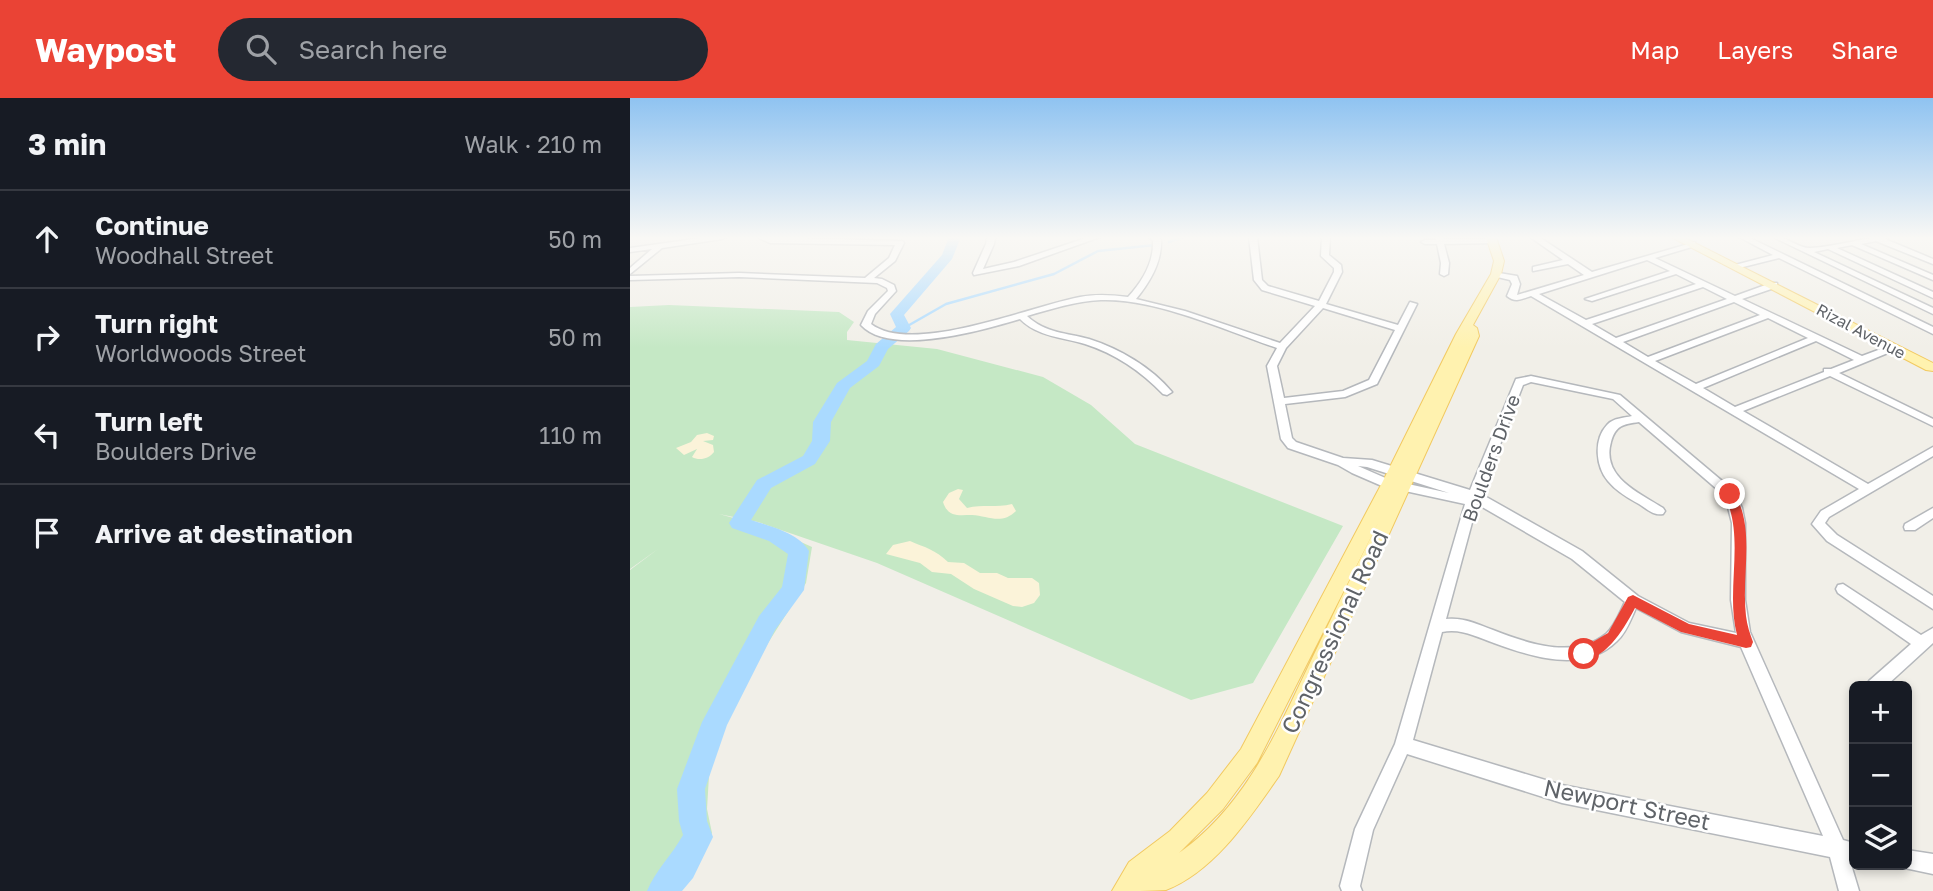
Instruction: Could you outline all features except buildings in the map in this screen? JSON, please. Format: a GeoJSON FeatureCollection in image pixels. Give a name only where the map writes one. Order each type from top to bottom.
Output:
{"type":"FeatureCollection","features":[{"type":"Feature","properties":{"kind":"main road","name":"Congressional Road"},"geometry":{"type":"LineString","coordinates":[[1125,891],[1138,871],[1178,839],[1249,756],[1400,479],[1473,336],[1469,323],[1486,287],[1496,274]]}},
{"type":"Feature","properties":{"kind":"main road","name":"Rizal Avenue"},"geometry":{"type":"LineString","coordinates":[[1752,274],[1932,368]]}},
{"type":"Feature","properties":{"kind":"main road","name":"Congressional Road"},"geometry":{"type":"LineString","coordinates":[[1131,891],[1149,886],[1192,859],[1233,821],[1271,768],[1400,479]]}},
{"type":"Feature","properties":{"kind":"main road"},"geometry":{"type":"LineString","coordinates":[[1231,780],[1250,796]]}},
{"type":"Feature","properties":{"kind":"street"},"geometry":{"type":"LineString","coordinates":[[867,281],[875,274]]}},
{"type":"Feature","properties":{"kind":"street"},"geometry":{"type":"LineString","coordinates":[[1131,299],[1142,288],[1147,274]]}},
{"type":"Feature","properties":{"kind":"street"},"geometry":{"type":"LineString","coordinates":[[1258,274],[1260,285],[1271,290],[1401,329]]}},
{"type":"Feature","properties":{"kind":"street"},"geometry":{"type":"LineString","coordinates":[[1337,274],[1322,304],[1282,347],[1272,366],[1287,439],[1292,444],[1342,462],[1359,474],[1400,479],[1478,500],[1577,555],[1633,600],[1686,628],[1746,642]]}},
{"type":"Feature","properties":{"kind":"street"},"geometry":{"type":"LineString","coordinates":[[1496,274],[1514,278],[1516,284],[1512,297],[1520,298],[1598,274]]}},
{"type":"Feature","properties":{"kind":"street"},"geometry":{"type":"LineString","coordinates":[[1589,299],[1668,274]]}},
{"type":"Feature","properties":{"kind":"street"},"geometry":{"type":"LineString","coordinates":[[1684,274],[1860,359]]}},
{"type":"Feature","properties":{"kind":"street"},"geometry":{"type":"LineString","coordinates":[[1817,274],[1933,331]]}},
{"type":"Feature","properties":{"kind":"street"},"geometry":{"type":"LineString","coordinates":[[1855,274],[1933,311]]}},
{"type":"Feature","properties":{"kind":"street"},"geometry":{"type":"LineString","coordinates":[[1888,274],[1933,295]]}},
{"type":"Feature","properties":{"kind":"street"},"geometry":{"type":"LineString","coordinates":[[630,278],[765,276],[879,281],[891,287],[889,296],[872,313],[866,325],[885,335],[906,337],[946,335],[1023,317],[1089,297],[1131,299],[1282,347]]}},
{"type":"Feature","properties":{"kind":"street"},"geometry":{"type":"LineString","coordinates":[[1584,324],[1704,284]]}},
{"type":"Feature","properties":{"kind":"street"},"geometry":{"type":"LineString","coordinates":[[1615,342],[1774,285]]}},
{"type":"Feature","properties":{"kind":"street"},"geometry":{"type":"LineString","coordinates":[[1532,293],[1868,489]]}},
{"type":"Feature","properties":{"kind":"street"},"geometry":{"type":"LineString","coordinates":[[1279,402],[1347,398],[1364,388],[1377,376],[1413,304]]}},
{"type":"Feature","properties":{"kind":"street"},"geometry":{"type":"LineString","coordinates":[[1648,360],[1768,315]]}},
{"type":"Feature","properties":{"kind":"street"},"geometry":{"type":"LineString","coordinates":[[1023,317],[1032,327],[1087,342],[1124,357],[1147,373],[1167,392]]}},
{"type":"Feature","properties":{"kind":"street"},"geometry":{"type":"LineString","coordinates":[[1697,387],[1816,338]]}},
{"type":"Feature","properties":{"kind":"street"},"geometry":{"type":"LineString","coordinates":[[1736,410],[1828,371],[1892,348]]}},
{"type":"Feature","properties":{"kind":"street"},"geometry":{"type":"LineString","coordinates":[[1828,371],[1933,423]]}},
{"type":"Feature","properties":{"kind":"street","name":"Boulders Drive"},"geometry":{"type":"LineString","coordinates":[[1352,891],[1350,886],[1364,830],[1403,745],[1478,500],[1518,385],[1525,379],[1616,397],[1721,485],[1737,508],[1741,525],[1739,617],[1746,642],[1846,851],[1849,891]]}},
{"type":"Feature","properties":{"kind":"street"},"geometry":{"type":"LineString","coordinates":[[1642,418],[1618,422],[1610,428],[1602,462],[1605,474],[1659,510]]}},
{"type":"Feature","properties":{"kind":"street"},"geometry":{"type":"LineString","coordinates":[[1933,451],[1825,514],[1818,524],[1832,538],[1933,603]]}},
{"type":"Feature","properties":{"kind":"street"},"geometry":{"type":"LineString","coordinates":[[1910,527],[1933,512]]}},
{"type":"Feature","properties":{"kind":"street"},"geometry":{"type":"LineString","coordinates":[[1843,589],[1928,639],[1881,681]]}},
{"type":"Feature","properties":{"kind":"street"},"geometry":{"type":"LineString","coordinates":[[1438,627],[1451,623],[1462,624],[1507,642],[1543,651],[1584,654],[1612,637],[1633,600]]}},
{"type":"Feature","properties":{"kind":"street","name":"Newport Street"},"geometry":{"type":"LineString","coordinates":[[1403,745],[1562,794],[1846,851]]}},
{"type":"Feature","properties":{"kind":"street"},"geometry":{"type":"LineString","coordinates":[[1912,861],[1933,864]]}},
{"type":"Feature","properties":{"kind":"green space"},"geometry":{"type":"Polygon","coordinates":[[[669,305],[839,312],[854,322],[847,332],[847,340],[937,349],[1043,377],[1091,405],[1135,444],[1343,526],[1253,683],[1191,700],[877,563],[758,522],[719,514],[770,528],[812,547],[806,583],[768,643],[720,733],[709,776],[707,809],[712,833],[677,891],[630,891],[630,570],[658,549],[630,569],[630,307],[669,305]]]}},
{"type":"Feature","properties":{"kind":"sand"},"geometry":{"type":"Polygon","coordinates":[[[707,433],[714,436],[713,440],[703,441],[713,445],[714,452],[707,458],[692,457],[697,449],[684,455],[676,448],[691,442],[697,435],[707,433]]]}},
{"type":"Feature","properties":{"kind":"sand"},"geometry":{"type":"Polygon","coordinates":[[[963,490],[959,499],[967,508],[1012,504],[1016,511],[1000,519],[951,513],[943,502],[949,493],[963,490]]]}},
{"type":"Feature","properties":{"kind":"sand"},"geometry":{"type":"Polygon","coordinates":[[[910,541],[948,562],[964,563],[980,573],[997,573],[1008,578],[1032,578],[1039,583],[1040,595],[1034,603],[1022,607],[1013,606],[974,589],[951,574],[932,572],[920,563],[886,554],[893,545],[910,541]]]}},
{"type":"Feature","properties":{"kind":"waterway"},"geometry":{"type":"LineString","coordinates":[[662,891],[682,867],[698,837],[693,821],[691,789],[715,722],[767,623],[793,590],[799,551],[776,536],[739,523],[764,484],[809,460],[821,441],[822,422],[843,386],[874,363],[881,347],[904,328],[897,314],[920,291],[931,274]]}},
{"type":"Feature","properties":{"kind":"waterway"},"geometry":{"type":"LineString","coordinates":[[904,328],[946,304],[1054,274]]}},
{"type":"Feature","properties":{"kind":"route"},"geometry":{"type":"LineString","coordinates":[[1584,654],[1612,637],[1633,600],[1686,628],[1746,642],[1739,617],[1738,595],[1741,525],[1730,494]]}}]}
